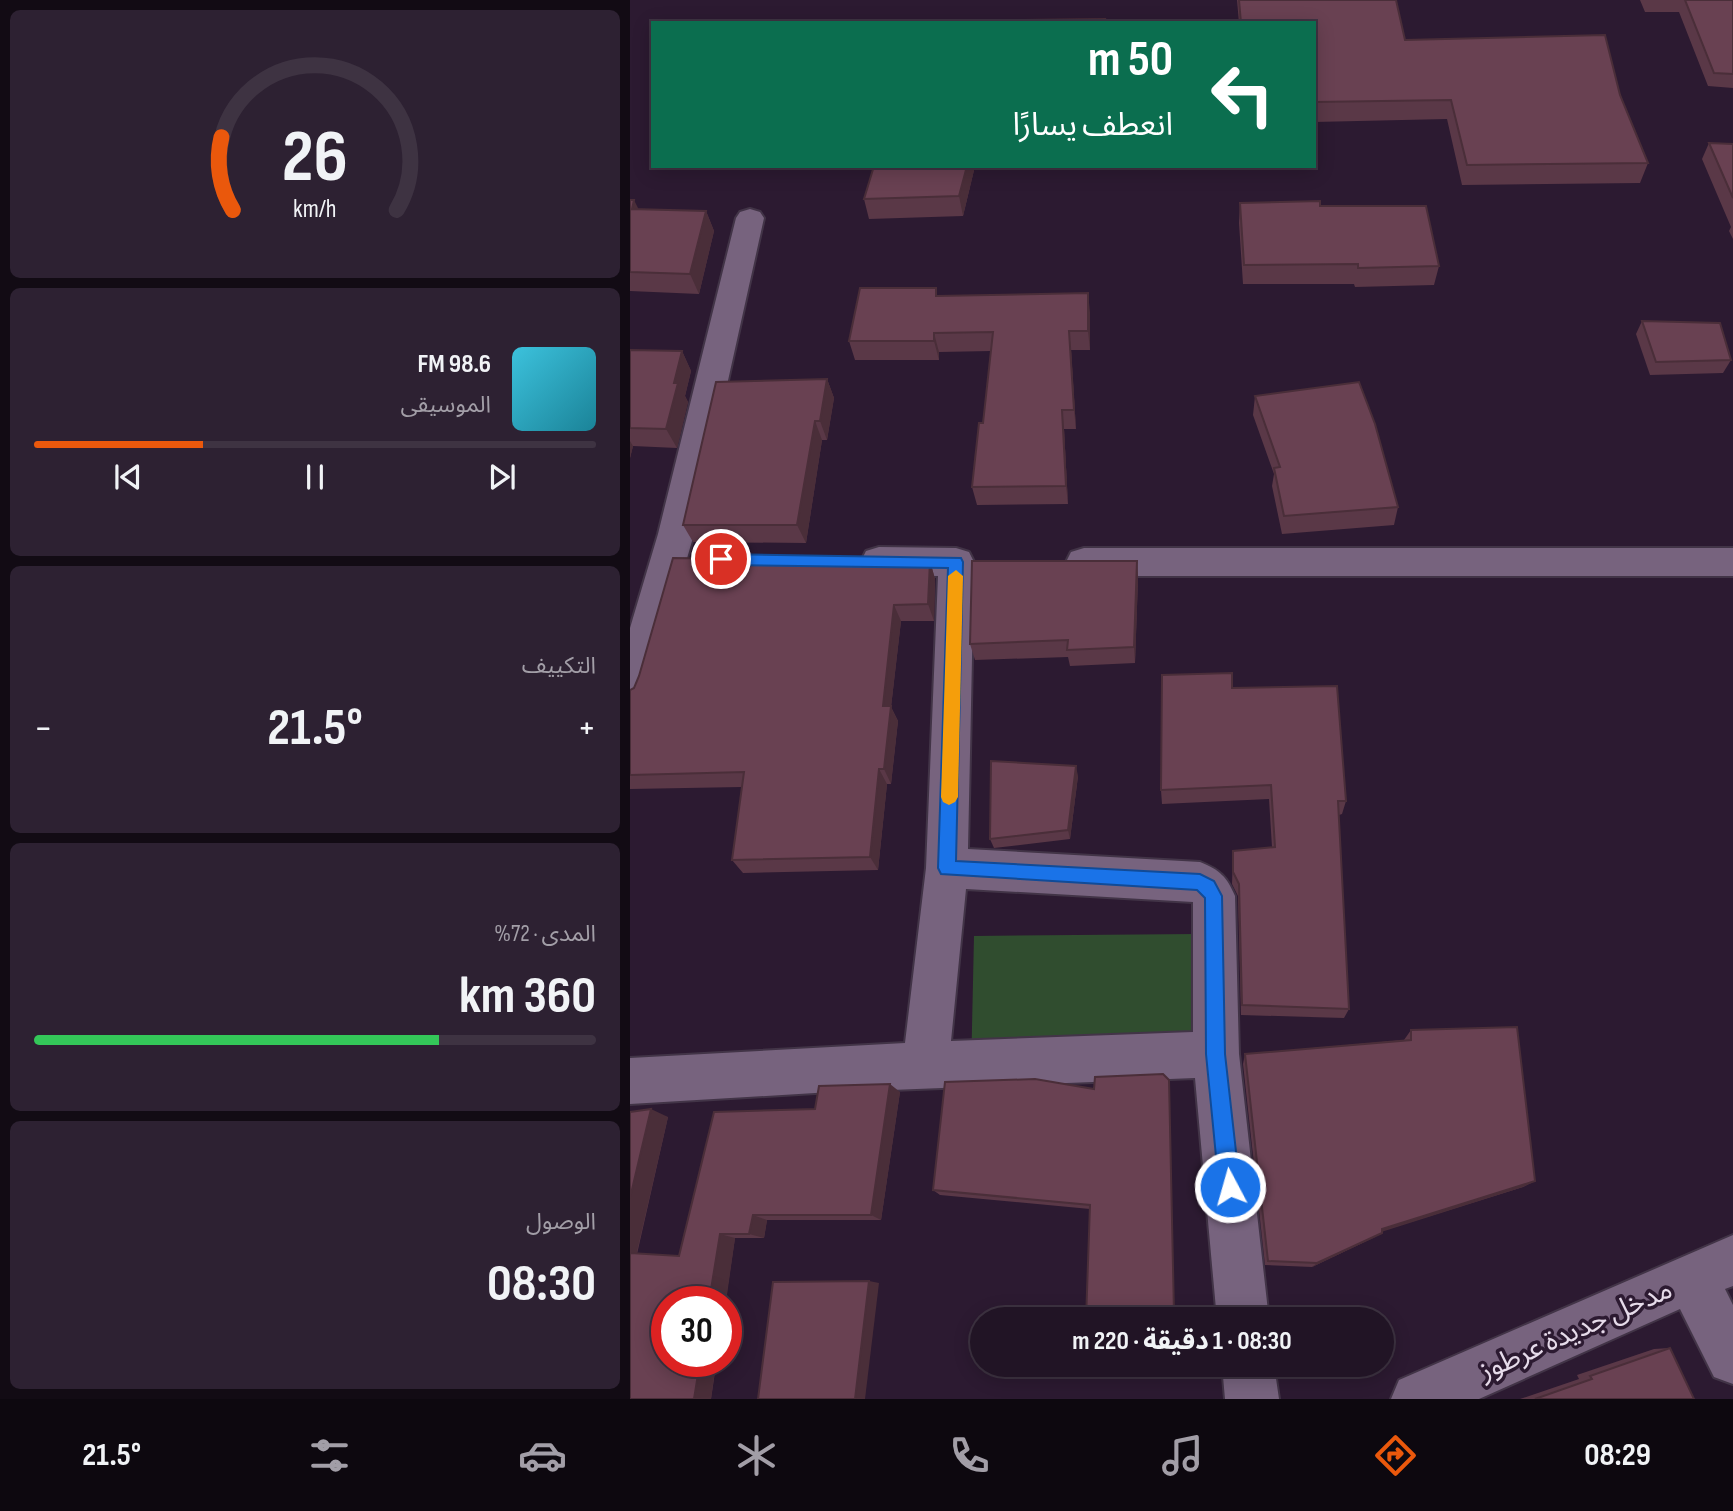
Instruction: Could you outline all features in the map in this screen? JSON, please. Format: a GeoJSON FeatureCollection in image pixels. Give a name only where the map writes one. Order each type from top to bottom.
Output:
{"type":"FeatureCollection","features":[{"type":"Feature","properties":{"kind":"street"},"geometry":{"type":"LineString","coordinates":[[630,691],[669,559],[750,218]]}},
{"type":"Feature","properties":{"kind":"street"},"geometry":{"type":"LineString","coordinates":[[669,559],[710,559]]}},
{"type":"Feature","properties":{"kind":"street"},"geometry":{"type":"LineString","coordinates":[[847,561],[970,562],[947,868],[925,1066]]}},
{"type":"Feature","properties":{"kind":"street"},"geometry":{"type":"LineString","coordinates":[[1053,562],[1733,562]]}},
{"type":"Feature","properties":{"kind":"street"},"geometry":{"type":"LineString","coordinates":[[947,868],[1200,882],[1208,887],[1213,896],[1216,1054],[1242,1307]]}},
{"type":"Feature","properties":{"kind":"street"},"geometry":{"type":"LineString","coordinates":[[630,1081],[815,1070],[1216,1054]]}},
{"type":"Feature","properties":{"kind":"street"},"geometry":{"type":"LineString","coordinates":[[1712,1268],[1733,1358]]}},
{"type":"Feature","properties":{"kind":"street","name":"مدخل جديدة عرطوز"},"geometry":{"type":"LineString","coordinates":[[1418,1399],[1712,1268]]}},
{"type":"Feature","properties":{"kind":"street"},"geometry":{"type":"LineString","coordinates":[[1249,1377],[1252,1399]]}},
{"type":"Feature","properties":{"kind":"green space"},"geometry":{"type":"Polygon","coordinates":[[[1197,934],[1203,1062],[971,1073],[974,936],[1197,934]]]}},
{"type":"Feature","properties":{"kind":"building"},"geometry":{"type":"Polygon","coordinates":[[[1239,0],[1396,0],[1405,40],[1605,35],[1620,95],[1648,163],[1467,165],[1451,100],[1316,102],[1316,21],[1241,21],[1239,0]]]}},
{"type":"Feature","properties":{"kind":"building"},"geometry":{"type":"Polygon","coordinates":[[[1685,0],[1733,0],[1733,74],[1714,73],[1685,0]]]}},
{"type":"Feature","properties":{"kind":"building"},"geometry":{"type":"Polygon","coordinates":[[[1105,19],[1104,21],[1023,20],[1105,19]]]}},
{"type":"Feature","properties":{"kind":"building"},"geometry":{"type":"Polygon","coordinates":[[[1709,143],[1733,144],[1733,198],[1709,143]]]}},
{"type":"Feature","properties":{"kind":"building"},"geometry":{"type":"Polygon","coordinates":[[[873,168],[966,168],[959,196],[864,199],[873,168]]]}},
{"type":"Feature","properties":{"kind":"building"},"geometry":{"type":"Polygon","coordinates":[[[630,200],[634,200],[632,209],[706,211],[690,274],[630,272],[630,200]]]}},
{"type":"Feature","properties":{"kind":"building"},"geometry":{"type":"Polygon","coordinates":[[[1320,201],[1320,206],[1426,206],[1439,266],[1358,268],[1358,264],[1244,265],[1240,203],[1320,201]]]}},
{"type":"Feature","properties":{"kind":"building"},"geometry":{"type":"Polygon","coordinates":[[[860,288],[936,288],[936,296],[1088,293],[1088,331],[1069,331],[1074,410],[1062,410],[1066,486],[972,487],[979,423],[983,423],[993,332],[934,333],[934,341],[849,341],[860,288]]]}},
{"type":"Feature","properties":{"kind":"building"},"geometry":{"type":"Polygon","coordinates":[[[1642,321],[1720,323],[1731,360],[1656,362],[1642,321]]]}},
{"type":"Feature","properties":{"kind":"building"},"geometry":{"type":"Polygon","coordinates":[[[630,350],[682,351],[674,383],[678,383],[666,429],[630,428],[630,350]]]}},
{"type":"Feature","properties":{"kind":"building"},"geometry":{"type":"Polygon","coordinates":[[[827,379],[820,421],[815,421],[797,525],[683,525],[716,382],[827,379]]]}},
{"type":"Feature","properties":{"kind":"building"},"geometry":{"type":"Polygon","coordinates":[[[1359,382],[1375,424],[1398,507],[1284,516],[1274,468],[1280,467],[1255,396],[1359,382]]]}},
{"type":"Feature","properties":{"kind":"building"},"geometry":{"type":"Polygon","coordinates":[[[673,558],[930,561],[928,604],[894,605],[883,706],[891,706],[884,769],[879,769],[870,857],[732,860],[744,772],[630,775],[630,690],[634,688],[639,676],[673,558]]]}},
{"type":"Feature","properties":{"kind":"building"},"geometry":{"type":"Polygon","coordinates":[[[972,561],[1137,561],[1134,647],[1067,650],[1068,640],[970,644],[972,561]]]}},
{"type":"Feature","properties":{"kind":"building"},"geometry":{"type":"Polygon","coordinates":[[[1232,673],[1232,688],[1337,686],[1346,801],[1338,801],[1349,1009],[1242,1005],[1239,884],[1233,872],[1233,851],[1275,847],[1271,785],[1161,790],[1162,675],[1232,673]]]}},
{"type":"Feature","properties":{"kind":"building"},"geometry":{"type":"Polygon","coordinates":[[[991,761],[1076,766],[1068,830],[990,839],[991,761]]]}},
{"type":"Feature","properties":{"kind":"building"},"geometry":{"type":"Polygon","coordinates":[[[1517,1027],[1535,1181],[1382,1229],[1382,1233],[1317,1263],[1268,1261],[1245,1054],[1411,1040],[1411,1030],[1517,1027]]]}},
{"type":"Feature","properties":{"kind":"building"},"geometry":{"type":"Polygon","coordinates":[[[1163,1074],[1169,1080],[1174,1307],[1086,1307],[1090,1205],[933,1190],[945,1082],[1035,1079],[1094,1089],[1095,1077],[1163,1074]]]}},
{"type":"Feature","properties":{"kind":"building"},"geometry":{"type":"Polygon","coordinates":[[[890,1084],[871,1215],[753,1215],[749,1234],[720,1234],[712,1286],[651,1286],[651,1377],[698,1377],[694,1399],[630,1399],[630,1253],[679,1256],[714,1112],[815,1109],[819,1086],[890,1084]]]}},
{"type":"Feature","properties":{"kind":"building"},"geometry":{"type":"Polygon","coordinates":[[[651,1109],[630,1198],[630,1112],[651,1109]]]}},
{"type":"Feature","properties":{"kind":"building"},"geometry":{"type":"Polygon","coordinates":[[[869,1281],[855,1399],[758,1399],[773,1282],[869,1281]]]}},
{"type":"Feature","properties":{"kind":"building"},"geometry":{"type":"Polygon","coordinates":[[[1670,1348],[1694,1399],[1535,1399],[1592,1379],[1590,1376],[1670,1348]]]}},
{"type":"Feature","properties":{"kind":"slow traffic"},"geometry":{"type":"LineString","coordinates":[[949,797],[956,576]]}},
{"type":"Feature","properties":{"kind":"route"},"geometry":{"type":"LineString","coordinates":[[721,559],[956,562],[947,868],[1200,882],[1208,887],[1213,896],[1216,1054],[1230,1187]]}}]}
